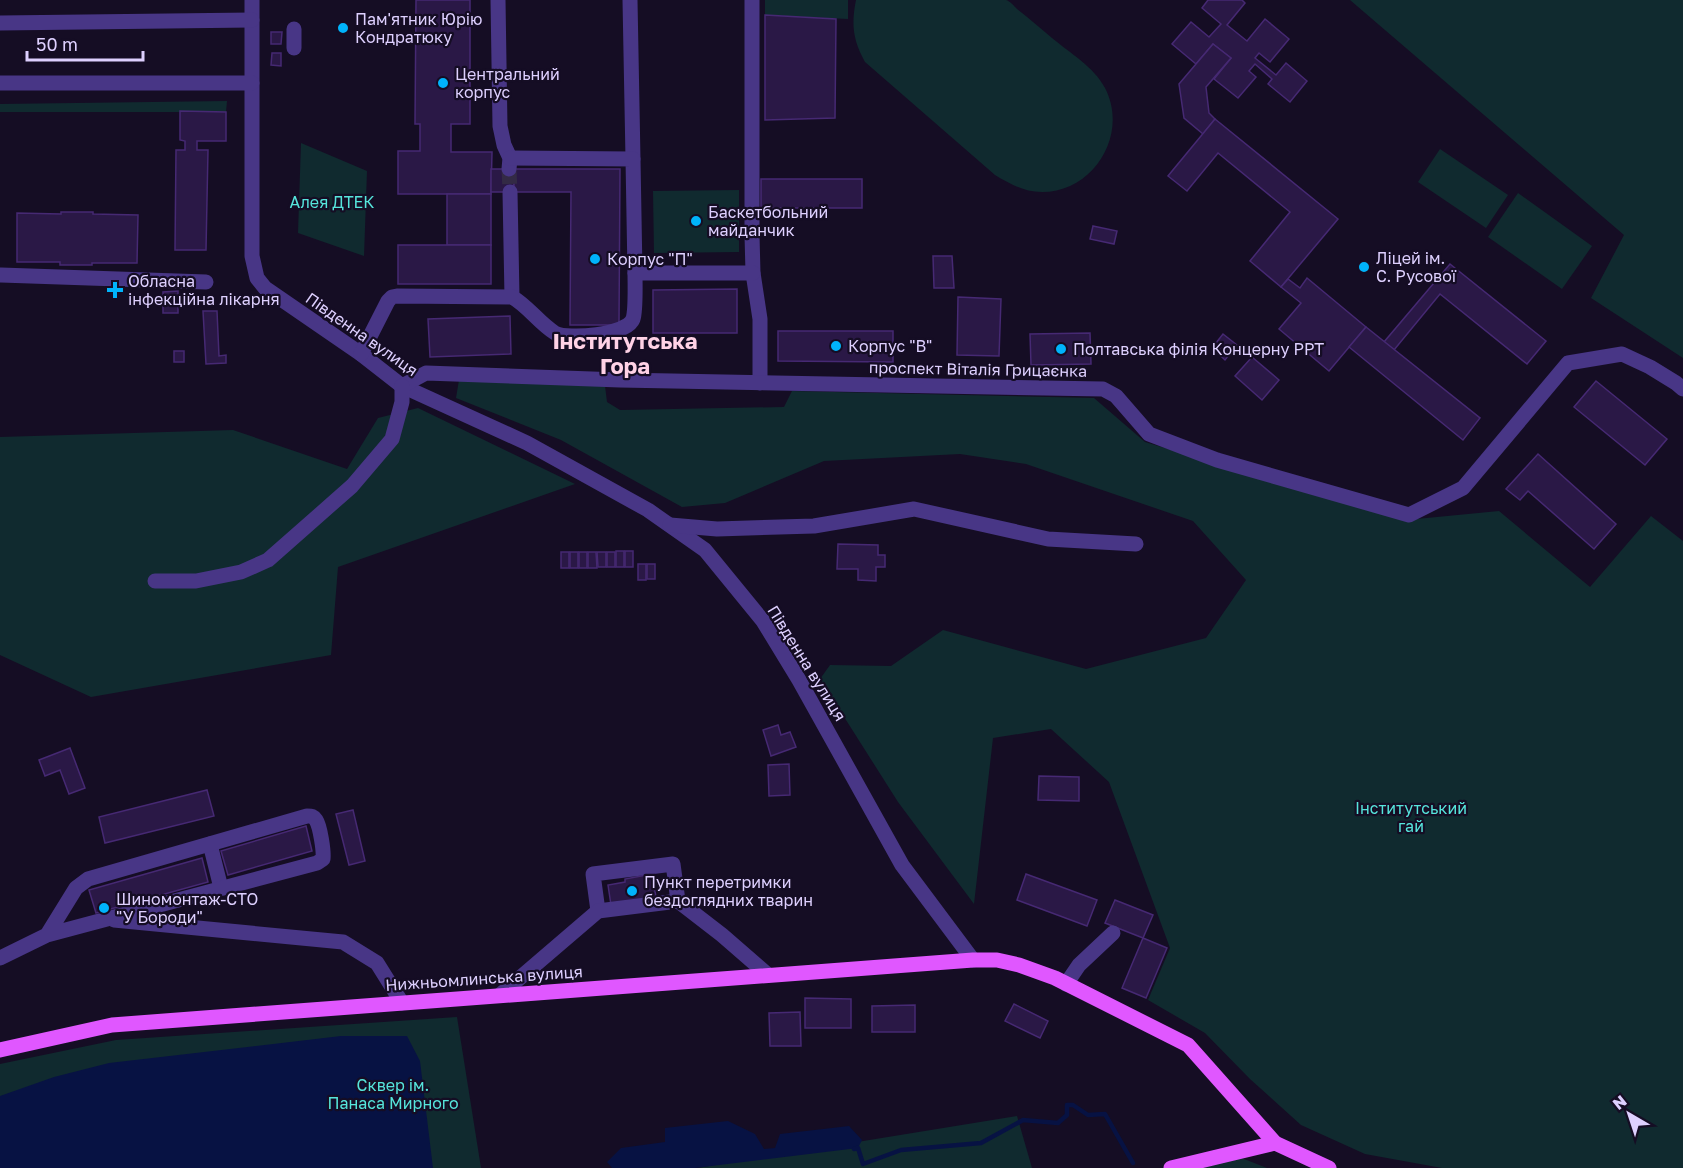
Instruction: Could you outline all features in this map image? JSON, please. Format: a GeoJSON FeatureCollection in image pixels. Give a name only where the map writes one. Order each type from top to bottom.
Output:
{"type":"FeatureCollection","features":[{"type":"Feature","properties":{"kind":"main road","name":"Нижньомлинська вулиця"},"geometry":{"type":"LineString","coordinates":[[0,1050],[112,1025],[973,960]]}},
{"type":"Feature","properties":{"kind":"main road"},"geometry":{"type":"LineString","coordinates":[[973,960],[997,960],[1019,965],[1066,984],[1188,1045],[1275,1143],[1327,1168]]}},
{"type":"Feature","properties":{"kind":"main road"},"geometry":{"type":"LineString","coordinates":[[1171,1168],[1275,1143]]}},
{"type":"Feature","properties":{"kind":"street"},"geometry":{"type":"LineString","coordinates":[[0,83],[252,83],[252,0]]}},
{"type":"Feature","properties":{"kind":"street"},"geometry":{"type":"LineString","coordinates":[[498,0],[501,126],[510,163],[633,159]]}},
{"type":"Feature","properties":{"kind":"street"},"geometry":{"type":"LineString","coordinates":[[361,354],[392,297],[512,297],[553,332],[561,336],[572,337],[620,330],[628,326],[633,318],[635,273],[630,0]]}},
{"type":"Feature","properties":{"kind":"street"},"geometry":{"type":"LineString","coordinates":[[752,0],[753,273],[760,319],[760,383]]}},
{"type":"Feature","properties":{"kind":"street"},"geometry":{"type":"LineString","coordinates":[[0,23],[252,20]]}},
{"type":"Feature","properties":{"kind":"street"},"geometry":{"type":"LineString","coordinates":[[294,29],[294,48]]}},
{"type":"Feature","properties":{"kind":"street","name":"Південна вулиця"},"geometry":{"type":"LineString","coordinates":[[252,83],[252,256],[257,278],[265,288],[361,354],[402,386],[527,443],[648,510],[705,550],[762,621],[799,680],[902,865],[973,960]]}},
{"type":"Feature","properties":{"kind":"street"},"geometry":{"type":"LineString","coordinates":[[510,192],[512,297]]}},
{"type":"Feature","properties":{"kind":"street"},"geometry":{"type":"LineString","coordinates":[[635,273],[753,273]]}},
{"type":"Feature","properties":{"kind":"street"},"geometry":{"type":"LineString","coordinates":[[1,275],[206,282]]}},
{"type":"Feature","properties":{"kind":"street","name":"проспект Віталія Грицаєнка"},"geometry":{"type":"LineString","coordinates":[[402,386],[426,373],[620,380],[1103,389],[1116,396],[1149,434],[1217,460],[1409,515],[1463,488],[1568,363],[1622,354],[1650,367],[1683,389]]}},
{"type":"Feature","properties":{"kind":"street"},"geometry":{"type":"LineString","coordinates":[[154,581],[196,580],[241,572],[268,560],[352,486],[392,440],[402,402],[402,386]]}},
{"type":"Feature","properties":{"kind":"street"},"geometry":{"type":"LineString","coordinates":[[670,525],[717,529],[814,526],[914,509],[1048,539],[1136,544]]}},
{"type":"Feature","properties":{"kind":"street"},"geometry":{"type":"LineString","coordinates":[[0,958],[47,935],[317,863],[323,859],[324,853],[316,820],[312,816],[307,816],[88,879],[76,888],[47,935]]}},
{"type":"Feature","properties":{"kind":"street"},"geometry":{"type":"LineString","coordinates":[[210,844],[221,888]]}},
{"type":"Feature","properties":{"kind":"street"},"geometry":{"type":"LineString","coordinates":[[598,911],[593,874],[673,864],[678,901],[768,975]]}},
{"type":"Feature","properties":{"kind":"street"},"geometry":{"type":"LineString","coordinates":[[500,995],[598,911],[678,901]]}},
{"type":"Feature","properties":{"kind":"street"},"geometry":{"type":"LineString","coordinates":[[108,919],[343,942],[377,963],[402,1003]]}},
{"type":"Feature","properties":{"kind":"street"},"geometry":{"type":"LineString","coordinates":[[1066,984],[1079,965],[1113,933]]}},
{"type":"Feature","properties":{"kind":"green space"},"geometry":{"type":"Polygon","coordinates":[[[765,0],[848,0],[848,19],[765,15],[765,0]]]}},
{"type":"Feature","properties":{"kind":"green space"},"geometry":{"type":"Polygon","coordinates":[[[856,0],[1009,1],[1088,67],[1105,88],[1111,106],[1113,124],[1102,157],[1091,171],[1077,182],[1061,189],[1042,192],[1029,191],[995,175],[865,62],[854,32],[856,0]]]}},
{"type":"Feature","properties":{"kind":"green space"},"geometry":{"type":"Polygon","coordinates":[[[1350,0],[1683,0],[1683,358],[1591,298],[1624,235],[1350,0]]]}},
{"type":"Feature","properties":{"kind":"green space"},"geometry":{"type":"Polygon","coordinates":[[[227,101],[226,112],[0,112],[0,104],[227,101]]]}},
{"type":"Feature","properties":{"kind":"green space","name":"Алея ДТЕК"},"geometry":{"type":"Polygon","coordinates":[[[301,143],[367,171],[364,256],[298,233],[301,143]]]}},
{"type":"Feature","properties":{"kind":"green space"},"geometry":{"type":"Polygon","coordinates":[[[1440,149],[1508,195],[1486,228],[1418,182],[1440,149]]]}},
{"type":"Feature","properties":{"kind":"green space","name":"Баскетбольний майданчик"},"geometry":{"type":"Polygon","coordinates":[[[739,190],[739,252],[654,253],[653,191],[739,190]]]}},
{"type":"Feature","properties":{"kind":"green space"},"geometry":{"type":"Polygon","coordinates":[[[1518,193],[1592,246],[1562,289],[1488,237],[1518,193]]]}},
{"type":"Feature","properties":{"kind":"green space","name":"Інститутський гай"},"geometry":{"type":"Polygon","coordinates":[[[459,380],[605,386],[607,402],[620,410],[784,407],[792,391],[1094,398],[1145,442],[1380,513],[1406,520],[1499,511],[1590,587],[1651,516],[1683,541],[1683,1168],[1442,1168],[1365,1154],[1301,1125],[1250,1079],[1205,1033],[1148,1000],[1170,948],[1109,782],[1051,729],[993,738],[974,904],[898,802],[820,679],[830,665],[891,666],[943,630],[1086,669],[1206,638],[1246,580],[1193,521],[1026,464],[960,454],[824,461],[725,503],[682,507],[561,440],[456,398],[459,380]]]}},
{"type":"Feature","properties":{"kind":"green space"},"geometry":{"type":"Polygon","coordinates":[[[418,408],[575,484],[338,567],[331,655],[91,697],[0,655],[0,437],[233,430],[347,469],[378,418],[418,408]]]}},
{"type":"Feature","properties":{"kind":"green space","name":"Сквер ім. Панаса Мирного"},"geometry":{"type":"Polygon","coordinates":[[[457,1017],[481,1168],[0,1168],[0,1064],[116,1040],[457,1017]]]}},
{"type":"Feature","properties":{"kind":"green space"},"geometry":{"type":"Polygon","coordinates":[[[1017,1116],[1032,1168],[697,1168],[1017,1116]]]}},
{"type":"Feature","properties":{"kind":"green space"},"geometry":{"type":"Polygon","coordinates":[[[1239,1157],[1267,1168],[1201,1168],[1239,1157]]]}},
{"type":"Feature","properties":{"kind":"shaded area","name":"Сквер ім. Панаса Мирного"},"geometry":{"type":"Polygon","coordinates":[[[341,1036],[407,1036],[420,1061],[433,1168],[0,1168],[0,1096],[54,1077],[109,1063],[341,1036]]]}},
{"type":"Feature","properties":{"kind":"shaded area"},"geometry":{"type":"Polygon","coordinates":[[[728,1121],[755,1134],[764,1149],[775,1148],[780,1134],[849,1126],[862,1140],[858,1148],[695,1168],[612,1168],[607,1162],[621,1148],[665,1142],[665,1128],[728,1121]]]}},
{"type":"Feature","properties":{"kind":"building","name":"Центральний корпус"},"geometry":{"type":"Polygon","coordinates":[[[416,0],[470,0],[470,124],[451,124],[451,152],[492,152],[491,194],[398,194],[398,151],[420,151],[420,124],[415,124],[416,0]]]}},
{"type":"Feature","properties":{"kind":"building"},"geometry":{"type":"Polygon","coordinates":[[[1208,0],[1242,0],[1245,3],[1227,25],[1247,41],[1265,19],[1289,39],[1270,62],[1259,53],[1255,58],[1276,75],[1286,63],[1307,81],[1290,102],[1268,84],[1272,79],[1255,64],[1249,71],[1256,77],[1238,98],[1214,79],[1231,58],[1213,44],[1196,64],[1172,44],[1191,22],[1209,37],[1221,24],[1202,8],[1208,0]]]}},
{"type":"Feature","properties":{"kind":"building"},"geometry":{"type":"Polygon","coordinates":[[[765,15],[836,19],[835,118],[765,120],[765,15]]]}},
{"type":"Feature","properties":{"kind":"building"},"geometry":{"type":"Polygon","coordinates":[[[271,32],[282,32],[281,44],[271,44],[271,32]]]}},
{"type":"Feature","properties":{"kind":"building"},"geometry":{"type":"Polygon","coordinates":[[[1213,44],[1231,58],[1206,87],[1209,113],[1215,119],[1203,134],[1184,118],[1179,84],[1213,44]]]}},
{"type":"Feature","properties":{"kind":"building"},"geometry":{"type":"Polygon","coordinates":[[[272,53],[281,53],[281,66],[271,65],[272,53]]]}},
{"type":"Feature","properties":{"kind":"building"},"geometry":{"type":"Polygon","coordinates":[[[180,111],[226,112],[226,141],[197,141],[197,150],[208,150],[206,250],[175,250],[176,150],[185,150],[185,141],[180,140],[180,111]]]}},
{"type":"Feature","properties":{"kind":"building"},"geometry":{"type":"Polygon","coordinates":[[[1215,119],[1338,219],[1281,287],[1250,261],[1290,212],[1218,153],[1187,191],[1168,176],[1215,119]]]}},
{"type":"Feature","properties":{"kind":"building"},"geometry":{"type":"Polygon","coordinates":[[[491,169],[514,169],[514,192],[491,192],[491,169]]]}},
{"type":"Feature","properties":{"kind":"building","name":"Корпус \"П\""},"geometry":{"type":"Polygon","coordinates":[[[514,169],[620,169],[619,325],[570,325],[571,192],[514,192],[514,169]]]}},
{"type":"Feature","properties":{"kind":"building"},"geometry":{"type":"Polygon","coordinates":[[[761,179],[862,179],[862,208],[761,208],[761,179]]]}},
{"type":"Feature","properties":{"kind":"building"},"geometry":{"type":"Polygon","coordinates":[[[447,194],[491,194],[491,245],[447,245],[447,194]]]}},
{"type":"Feature","properties":{"kind":"building"},"geometry":{"type":"Polygon","coordinates":[[[61,212],[138,215],[137,263],[60,265],[60,262],[17,262],[17,213],[61,214],[61,212]]]}},
{"type":"Feature","properties":{"kind":"building"},"geometry":{"type":"Polygon","coordinates":[[[1093,226],[1117,231],[1114,244],[1090,239],[1093,226]]]}},
{"type":"Feature","properties":{"kind":"building"},"geometry":{"type":"Polygon","coordinates":[[[398,245],[491,245],[491,284],[398,284],[398,245]]]}},
{"type":"Feature","properties":{"kind":"building"},"geometry":{"type":"Polygon","coordinates":[[[933,256],[952,256],[954,288],[934,288],[933,256]]]}},
{"type":"Feature","properties":{"kind":"building"},"geometry":{"type":"Polygon","coordinates":[[[1450,264],[1546,341],[1527,364],[1440,294],[1394,350],[1384,342],[1450,264]]]}},
{"type":"Feature","properties":{"kind":"building"},"geometry":{"type":"Polygon","coordinates":[[[1307,278],[1366,327],[1329,371],[1279,329],[1301,303],[1281,287],[1288,279],[1300,288],[1307,278]]]}},
{"type":"Feature","properties":{"kind":"building"},"geometry":{"type":"Polygon","coordinates":[[[737,289],[737,333],[653,333],[653,290],[737,289]]]}},
{"type":"Feature","properties":{"kind":"building"},"geometry":{"type":"Polygon","coordinates":[[[178,291],[178,313],[163,313],[163,292],[178,291]]]}},
{"type":"Feature","properties":{"kind":"building"},"geometry":{"type":"Polygon","coordinates":[[[958,297],[1001,299],[999,356],[957,355],[958,297]]]}},
{"type":"Feature","properties":{"kind":"building"},"geometry":{"type":"Polygon","coordinates":[[[203,311],[217,311],[219,356],[226,355],[226,363],[206,364],[203,311]]]}},
{"type":"Feature","properties":{"kind":"building"},"geometry":{"type":"Polygon","coordinates":[[[510,316],[511,354],[430,357],[428,319],[510,316]]]}},
{"type":"Feature","properties":{"kind":"building"},"geometry":{"type":"Polygon","coordinates":[[[1366,327],[1480,418],[1463,440],[1349,347],[1366,327]]]}},
{"type":"Feature","properties":{"kind":"building","name":"Корпус \"В\""},"geometry":{"type":"Polygon","coordinates":[[[778,331],[893,331],[893,362],[778,361],[778,331]]]}},
{"type":"Feature","properties":{"kind":"building","name":"Полтавська філія Концерну РРТ"},"geometry":{"type":"Polygon","coordinates":[[[1090,333],[1091,364],[1031,365],[1030,334],[1090,333]]]}},
{"type":"Feature","properties":{"kind":"building"},"geometry":{"type":"Polygon","coordinates":[[[1223,334],[1237,345],[1225,360],[1212,348],[1223,334]]]}},
{"type":"Feature","properties":{"kind":"building"},"geometry":{"type":"Polygon","coordinates":[[[174,351],[184,351],[184,362],[174,362],[174,351]]]}},
{"type":"Feature","properties":{"kind":"building"},"geometry":{"type":"Polygon","coordinates":[[[1252,357],[1279,380],[1262,400],[1235,376],[1252,357]]]}},
{"type":"Feature","properties":{"kind":"building"},"geometry":{"type":"Polygon","coordinates":[[[1596,381],[1667,439],[1645,465],[1574,407],[1596,381]]]}},
{"type":"Feature","properties":{"kind":"building"},"geometry":{"type":"Polygon","coordinates":[[[1538,454],[1616,524],[1594,549],[1528,491],[1520,500],[1506,489],[1538,454]]]}},
{"type":"Feature","properties":{"kind":"building"},"geometry":{"type":"Polygon","coordinates":[[[838,544],[878,545],[878,555],[885,555],[885,567],[876,567],[876,581],[858,580],[858,569],[837,569],[838,544]]]}},
{"type":"Feature","properties":{"kind":"building"},"geometry":{"type":"Polygon","coordinates":[[[616,551],[624,551],[624,567],[616,567],[616,551]]]}},
{"type":"Feature","properties":{"kind":"building"},"geometry":{"type":"Polygon","coordinates":[[[625,551],[633,551],[633,567],[625,567],[625,551]]]}},
{"type":"Feature","properties":{"kind":"building"},"geometry":{"type":"Polygon","coordinates":[[[561,552],[569,552],[569,568],[561,568],[561,552]]]}},
{"type":"Feature","properties":{"kind":"building"},"geometry":{"type":"Polygon","coordinates":[[[570,552],[578,552],[578,568],[570,568],[570,552]]]}},
{"type":"Feature","properties":{"kind":"building"},"geometry":{"type":"Polygon","coordinates":[[[579,552],[587,552],[587,568],[579,568],[579,552]]]}},
{"type":"Feature","properties":{"kind":"building"},"geometry":{"type":"Polygon","coordinates":[[[588,552],[596,552],[597,568],[588,568],[588,552]]]}},
{"type":"Feature","properties":{"kind":"building"},"geometry":{"type":"Polygon","coordinates":[[[597,552],[606,552],[606,567],[598,567],[597,552]]]}},
{"type":"Feature","properties":{"kind":"building"},"geometry":{"type":"Polygon","coordinates":[[[607,552],[615,552],[615,567],[607,567],[607,552]]]}},
{"type":"Feature","properties":{"kind":"building"},"geometry":{"type":"Polygon","coordinates":[[[638,564],[646,564],[646,580],[638,580],[638,564]]]}},
{"type":"Feature","properties":{"kind":"building"},"geometry":{"type":"Polygon","coordinates":[[[647,564],[655,564],[655,579],[647,579],[647,564]]]}},
{"type":"Feature","properties":{"kind":"building"},"geometry":{"type":"Polygon","coordinates":[[[778,725],[781,735],[790,732],[796,747],[771,756],[763,730],[778,725]]]}},
{"type":"Feature","properties":{"kind":"building"},"geometry":{"type":"Polygon","coordinates":[[[70,748],[85,788],[69,794],[60,770],[45,776],[39,760],[70,748]]]}},
{"type":"Feature","properties":{"kind":"building"},"geometry":{"type":"Polygon","coordinates":[[[789,764],[790,795],[769,796],[768,765],[789,764]]]}},
{"type":"Feature","properties":{"kind":"building"},"geometry":{"type":"Polygon","coordinates":[[[1039,776],[1079,777],[1079,801],[1038,800],[1039,776]]]}},
{"type":"Feature","properties":{"kind":"building"},"geometry":{"type":"Polygon","coordinates":[[[207,790],[214,816],[105,843],[99,817],[207,790]]]}},
{"type":"Feature","properties":{"kind":"building"},"geometry":{"type":"Polygon","coordinates":[[[353,810],[365,861],[349,865],[336,814],[353,810]]]}},
{"type":"Feature","properties":{"kind":"building"},"geometry":{"type":"Polygon","coordinates":[[[306,826],[312,851],[228,875],[221,851],[306,826]]]}},
{"type":"Feature","properties":{"kind":"building"},"geometry":{"type":"Polygon","coordinates":[[[202,858],[208,882],[96,913],[89,890],[202,858]]]}},
{"type":"Feature","properties":{"kind":"building","name":"Пункт перетримки бездоглядних тварин"},"geometry":{"type":"Polygon","coordinates":[[[652,874],[656,897],[611,905],[608,885],[652,874]]]}},
{"type":"Feature","properties":{"kind":"building"},"geometry":{"type":"Polygon","coordinates":[[[1026,874],[1097,900],[1087,926],[1017,900],[1026,874]]]}},
{"type":"Feature","properties":{"kind":"building"},"geometry":{"type":"Polygon","coordinates":[[[1115,900],[1153,915],[1143,938],[1105,923],[1115,900]]]}},
{"type":"Feature","properties":{"kind":"building"},"geometry":{"type":"Polygon","coordinates":[[[1143,938],[1167,948],[1146,998],[1122,988],[1143,938]]]}},
{"type":"Feature","properties":{"kind":"building"},"geometry":{"type":"Polygon","coordinates":[[[805,998],[851,999],[851,1028],[805,1028],[805,998]]]}},
{"type":"Feature","properties":{"kind":"building"},"geometry":{"type":"Polygon","coordinates":[[[1014,1004],[1048,1021],[1040,1038],[1005,1021],[1014,1004]]]}},
{"type":"Feature","properties":{"kind":"building"},"geometry":{"type":"Polygon","coordinates":[[[915,1005],[915,1032],[872,1032],[872,1006],[915,1005]]]}},
{"type":"Feature","properties":{"kind":"building"},"geometry":{"type":"Polygon","coordinates":[[[800,1012],[801,1046],[770,1046],[769,1013],[800,1012]]]}},
{"type":"Feature","properties":{"kind":"waterway"},"geometry":{"type":"LineString","coordinates":[[854,1149],[858,1148],[863,1164],[901,1150],[981,1143],[1023,1120],[1058,1123],[1067,1115],[1067,1105],[1073,1105],[1088,1115],[1105,1114],[1133,1163]]}},
{"type":"Feature","properties":{"kind":"tunnel"},"geometry":{"type":"LineString","coordinates":[[509,169],[510,192]]}},
{"type":"Feature","properties":{"kind":"place","name":"Пам'ятник Юрію Кондратюку"},"geometry":{"type":"Point","coordinates":[343,28]}},
{"type":"Feature","properties":{"kind":"place","name":"Центральний корпус"},"geometry":{"type":"Point","coordinates":[443,83]}},
{"type":"Feature","properties":{"kind":"place","name":"Баскетбольний майданчик"},"geometry":{"type":"Point","coordinates":[696,221]}},
{"type":"Feature","properties":{"kind":"place","name":"Корпус \"П\""},"geometry":{"type":"Point","coordinates":[595,259]}},
{"type":"Feature","properties":{"kind":"place","name":"Ліцей ім. С. Русової"},"geometry":{"type":"Point","coordinates":[1364,267]}},
{"type":"Feature","properties":{"kind":"place","name":"Обласна інфекційна лікарня"},"geometry":{"type":"Point","coordinates":[115,290]}},
{"type":"Feature","properties":{"kind":"place","name":"Корпус \"В\""},"geometry":{"type":"Point","coordinates":[836,346]}},
{"type":"Feature","properties":{"kind":"place","name":"Полтавська філія Концерну РРТ"},"geometry":{"type":"Point","coordinates":[1061,349]}},
{"type":"Feature","properties":{"kind":"place","name":"Пункт перетримки бездоглядних тварин"},"geometry":{"type":"Point","coordinates":[632,891]}},
{"type":"Feature","properties":{"kind":"place","name":"Шиномонтаж-СТО \"У Бороди\""},"geometry":{"type":"Point","coordinates":[104,908]}},
{"type":"Feature","properties":{"kind":"district","name":"Інститутська Гора"},"geometry":{"type":"Point","coordinates":[625,354]}}]}
